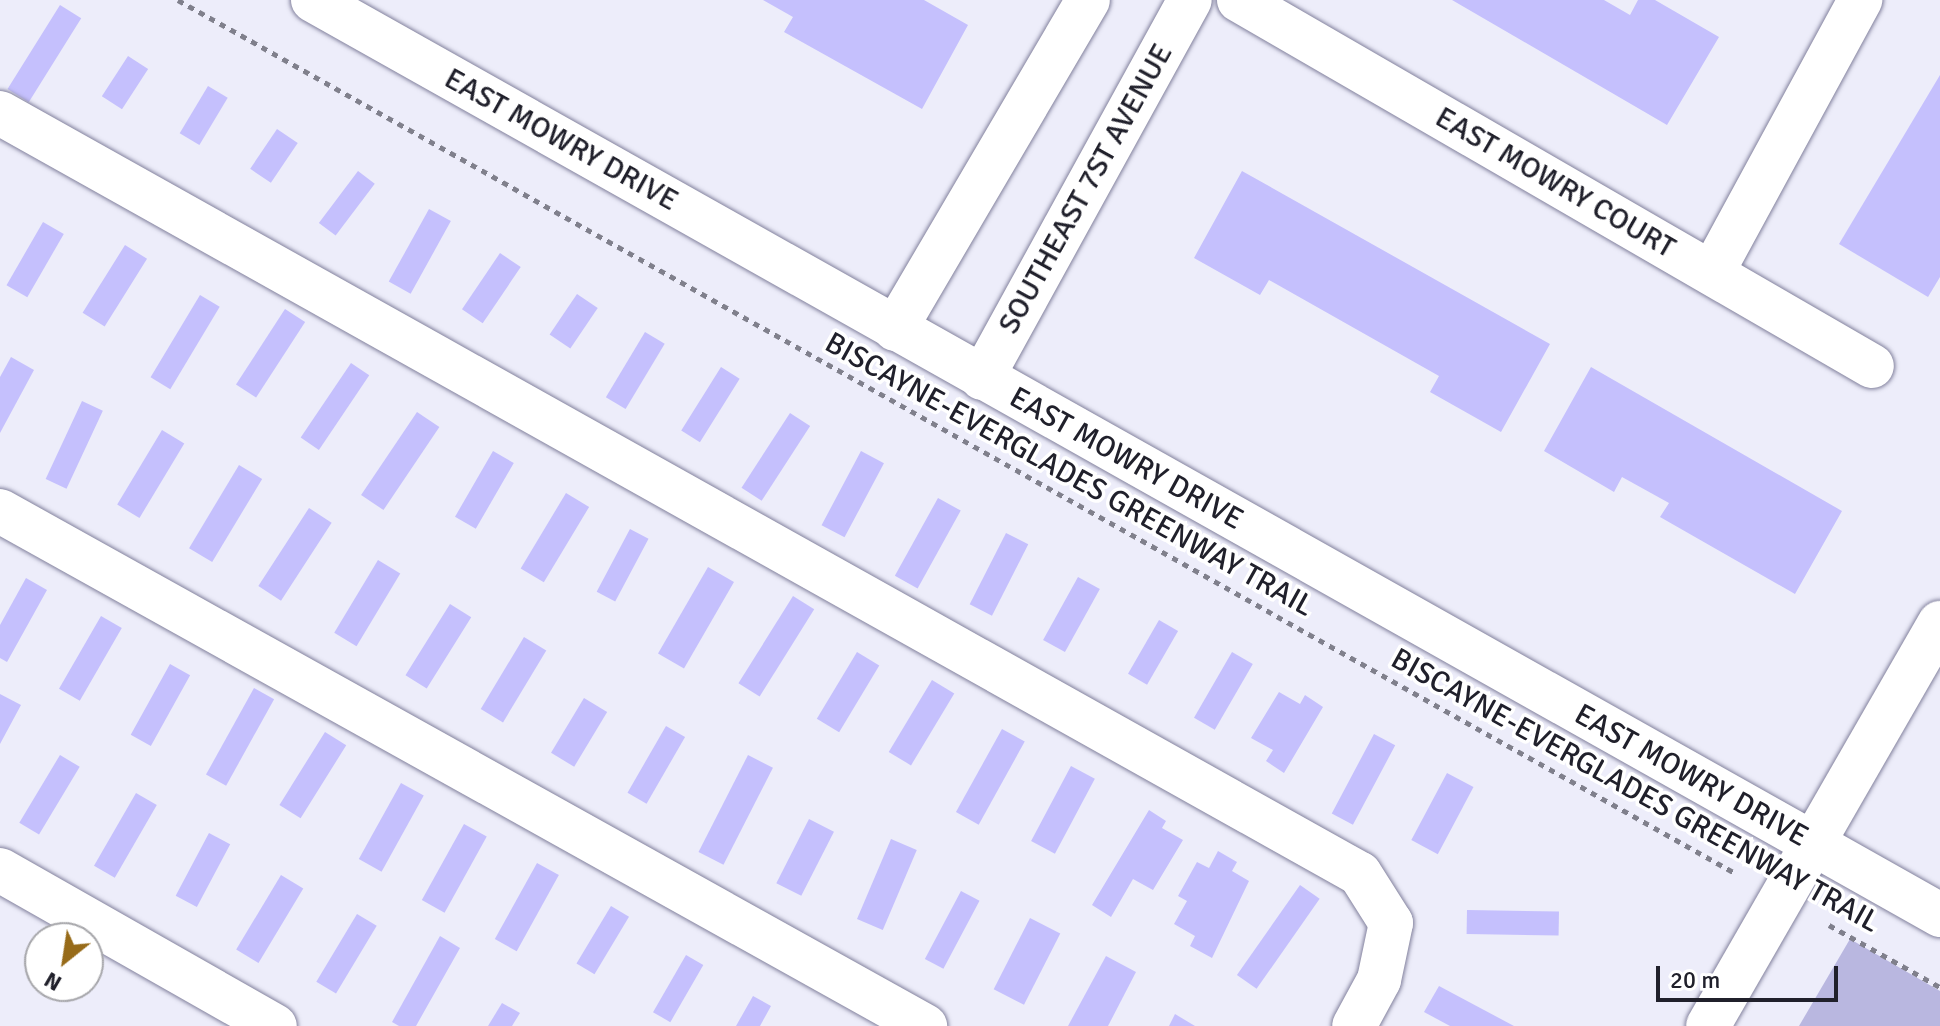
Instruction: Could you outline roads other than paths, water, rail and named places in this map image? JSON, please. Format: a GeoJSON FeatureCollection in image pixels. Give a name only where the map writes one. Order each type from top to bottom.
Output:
{"type":"FeatureCollection","features":[{"type":"Feature","properties":{"kind":"street","name":"EAST MOWRY DRIVE"},"geometry":{"type":"LineString","coordinates":[[313,0],[1940,915]]}},
{"type":"Feature","properties":{"kind":"street"},"geometry":{"type":"LineString","coordinates":[[895,329],[1088,0]]}},
{"type":"Feature","properties":{"kind":"street","name":"SOUTHEAST 7ST AVENUE"},"geometry":{"type":"LineString","coordinates":[[982,378],[1190,0]]}},
{"type":"Feature","properties":{"kind":"street","name":"EAST MOWRY COURT"},"geometry":{"type":"LineString","coordinates":[[1239,0],[1872,366]]}},
{"type":"Feature","properties":{"kind":"street"},"geometry":{"type":"LineString","coordinates":[[1712,273],[1860,0]]}},
{"type":"Feature","properties":{"kind":"street"},"geometry":{"type":"LineString","coordinates":[[0,113],[1360,874],[1391,923],[1379,980],[1354,1026]]}},
{"type":"Feature","properties":{"kind":"street"},"geometry":{"type":"LineString","coordinates":[[0,511],[925,1026]]}},
{"type":"Feature","properties":{"kind":"street"},"geometry":{"type":"LineString","coordinates":[[1708,1026],[1940,623]]}},
{"type":"Feature","properties":{"kind":"street"},"geometry":{"type":"LineString","coordinates":[[0,870],[275,1026]]}}]}
